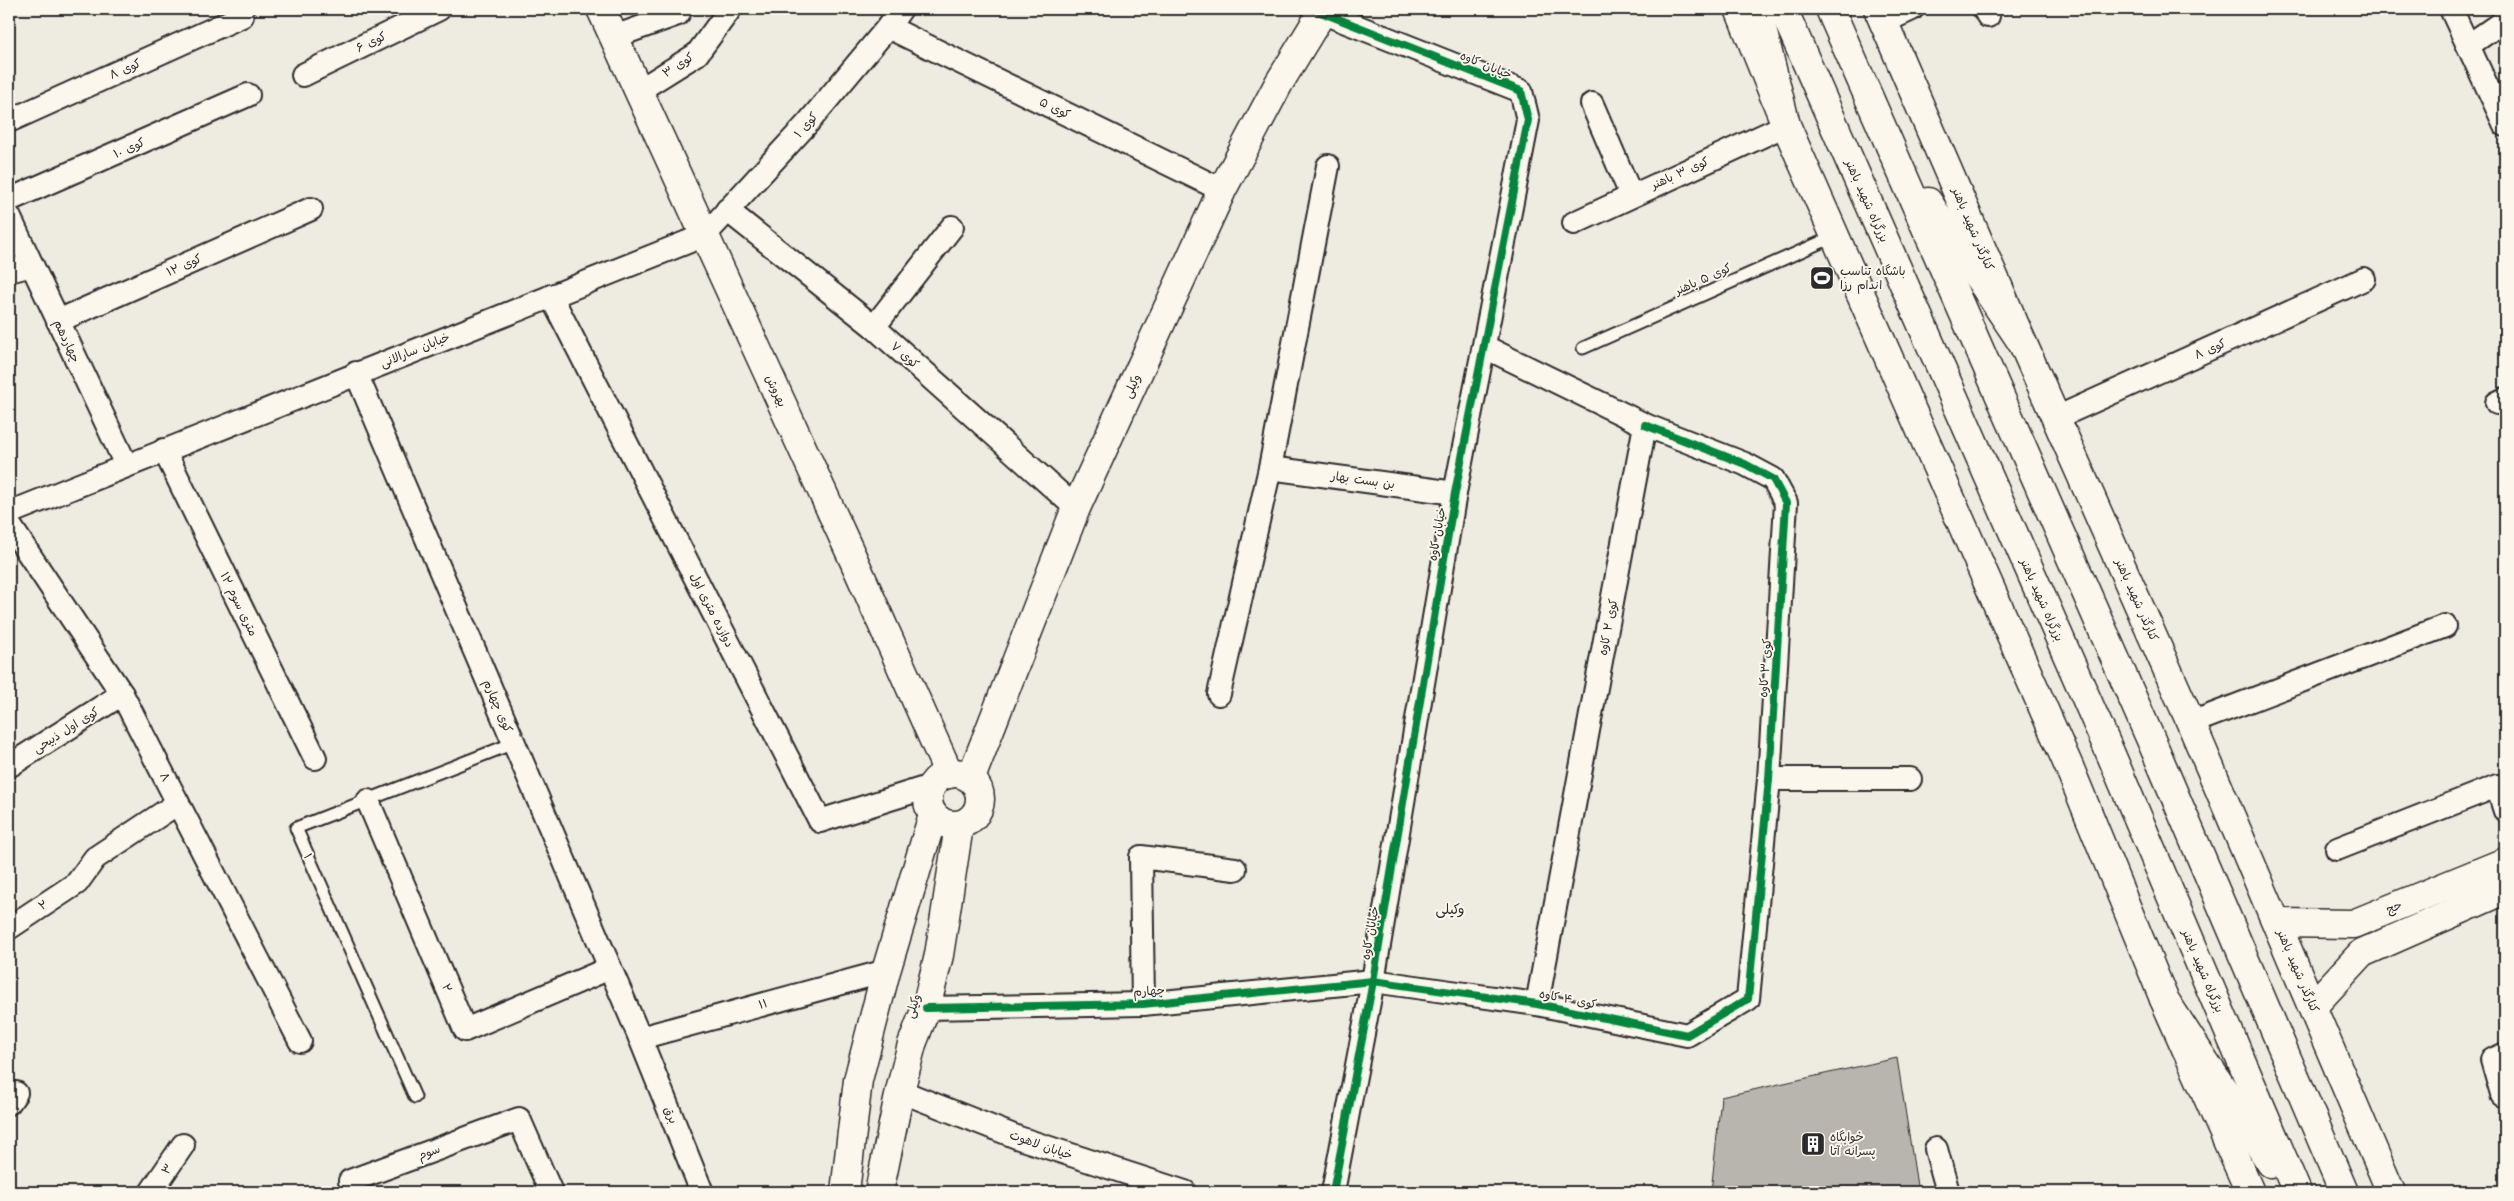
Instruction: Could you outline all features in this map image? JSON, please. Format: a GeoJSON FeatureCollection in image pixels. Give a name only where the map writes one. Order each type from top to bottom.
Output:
{"type":"FeatureCollection","features":[{"type":"Feature","properties":{"kind":"main road","name":"بهروش"},"geometry":{"type":"LineString","coordinates":[[601,9],[950,779]]}},
{"type":"Feature","properties":{"kind":"main road"},"geometry":{"type":"LineString","coordinates":[[1739,9],[1786,125],[2066,760],[2164,999],[2250,1192]]}},
{"type":"Feature","properties":{"kind":"main road"},"geometry":{"type":"LineString","coordinates":[[1757,9],[1786,125]]}},
{"type":"Feature","properties":{"kind":"main road","name":"بزرگراه شهید باهنر"},"geometry":{"type":"LineString","coordinates":[[1783,9],[2112,757],[2297,1192]]}},
{"type":"Feature","properties":{"kind":"main road"},"geometry":{"type":"LineString","coordinates":[[1830,9],[2143,722],[2344,1192]]}},
{"type":"Feature","properties":{"kind":"main road","name":"وکیلی"},"geometry":{"type":"LineString","coordinates":[[950,779],[1222,190],[1320,10]]}},
{"type":"Feature","properties":{"kind":"main road","name":"کنارگذر شهید باهنر"},"geometry":{"type":"LineString","coordinates":[[1881,16],[2022,344],[2191,723],[2313,1006],[2390,1192]]}},
{"type":"Feature","properties":{"kind":"main road"},"geometry":{"type":"LineString","coordinates":[[1885,137],[2022,344]]}},
{"type":"Feature","properties":{"kind":"main road"},"geometry":{"type":"LineString","coordinates":[[950,779],[980,790],[981,806],[973,819],[959,826],[944,824],[933,815],[928,800],[950,779]]}},
{"type":"Feature","properties":{"kind":"main road"},"geometry":{"type":"LineString","coordinates":[[845,1192],[858,1080],[886,971],[933,815]]}},
{"type":"Feature","properties":{"kind":"main road","name":"وکیلی"},"geometry":{"type":"LineString","coordinates":[[879,1192],[900,1091],[912,1044],[926,1008],[939,954],[959,826]]}},
{"type":"Feature","properties":{"kind":"main road","name":"حج"},"geometry":{"type":"LineString","coordinates":[[2277,923],[2353,924],[2505,862]]}},
{"type":"Feature","properties":{"kind":"main road"},"geometry":{"type":"LineString","coordinates":[[2313,1006],[2362,953],[2505,890]]}},
{"type":"Feature","properties":{"kind":"main road"},"geometry":{"type":"LineString","coordinates":[[2353,924],[2349,936],[2353,947],[2362,953]]}},
{"type":"Feature","properties":{"kind":"main road"},"geometry":{"type":"LineString","coordinates":[[2164,999],[2290,1192]]}},
{"type":"Feature","properties":{"kind":"street","name":"کوی ۶"},"geometry":{"type":"LineString","coordinates":[[303,75],[439,9]]}},
{"type":"Feature","properties":{"kind":"street"},"geometry":{"type":"LineString","coordinates":[[614,37],[678,14],[681,9]]}},
{"type":"Feature","properties":{"kind":"street","name":"کوی ۳"},"geometry":{"type":"LineString","coordinates":[[638,91],[697,54],[730,9]]}},
{"type":"Feature","properties":{"kind":"street","name":"کوی ۱"},"geometry":{"type":"LineString","coordinates":[[705,235],[807,124],[901,9]]}},
{"type":"Feature","properties":{"kind":"street"},"geometry":{"type":"LineString","coordinates":[[1881,16],[1912,9]]}},
{"type":"Feature","properties":{"kind":"street"},"geometry":{"type":"LineString","coordinates":[[2451,9],[2505,125]]}},
{"type":"Feature","properties":{"kind":"street","name":"خیابان کاوه"},"geometry":{"type":"LineString","coordinates":[[1320,10],[1521,91],[1528,120],[1455,493],[1373,981],[1332,1192]]}},
{"type":"Feature","properties":{"kind":"street","name":"کوی ۸"},"geometry":{"type":"LineString","coordinates":[[9,121],[242,16]]}},
{"type":"Feature","properties":{"kind":"street"},"geometry":{"type":"LineString","coordinates":[[2469,45],[2505,20]]}},
{"type":"Feature","properties":{"kind":"street","name":"کوی ۵"},"geometry":{"type":"LineString","coordinates":[[888,27],[1222,190]]}},
{"type":"Feature","properties":{"kind":"street","name":"کوی ۱۰"},"geometry":{"type":"LineString","coordinates":[[9,200],[248,95]]}},
{"type":"Feature","properties":{"kind":"street"},"geometry":{"type":"LineString","coordinates":[[1592,104],[1632,195]]}},
{"type":"Feature","properties":{"kind":"street","name":"کوی ۳ باهنر"},"geometry":{"type":"LineString","coordinates":[[1574,223],[1786,125]]}},
{"type":"Feature","properties":{"kind":"street"},"geometry":{"type":"LineString","coordinates":[[1219,694],[1270,468],[1328,166]]}},
{"type":"Feature","properties":{"kind":"street","name":"کوی ۱۲"},"geometry":{"type":"LineString","coordinates":[[58,321],[311,209]]}},
{"type":"Feature","properties":{"kind":"street","name":"کوی ۷"},"geometry":{"type":"LineString","coordinates":[[727,210],[874,328],[1076,508]]}},
{"type":"Feature","properties":{"kind":"street","name":"چهاردهم"},"geometry":{"type":"LineString","coordinates":[[9,216],[126,465]]}},
{"type":"Feature","properties":{"kind":"street"},"geometry":{"type":"LineString","coordinates":[[874,328],[952,227]]}},
{"type":"Feature","properties":{"kind":"street","name":"خیابان سارالانی"},"geometry":{"type":"LineString","coordinates":[[9,513],[705,235]]}},
{"type":"Feature","properties":{"kind":"street"},"geometry":{"type":"LineString","coordinates":[[9,271],[32,265]]}},
{"type":"Feature","properties":{"kind":"street","name":"کوی ۸"},"geometry":{"type":"LineString","coordinates":[[2056,418],[2364,279]]}},
{"type":"Feature","properties":{"kind":"street","name":"دوازده متری اول"},"geometry":{"type":"LineString","coordinates":[[550,296],[820,821],[950,779]]}},
{"type":"Feature","properties":{"kind":"street"},"geometry":{"type":"LineString","coordinates":[[1485,347],[1645,425]]}},
{"type":"Feature","properties":{"kind":"street","name":"کوی چهارم"},"geometry":{"type":"LineString","coordinates":[[356,374],[640,1038]]}},
{"type":"Feature","properties":{"kind":"street","name":"کوی ۳ کاوه"},"geometry":{"type":"LineString","coordinates":[[1645,425],[1745,464],[1773,479],[1786,503],[1769,779],[1748,999]]}},
{"type":"Feature","properties":{"kind":"street","name":"کوی ۲ کاوه"},"geometry":{"type":"LineString","coordinates":[[1537,1004],[1645,425]]}},
{"type":"Feature","properties":{"kind":"street","name":"۱۲ متری سوم"},"geometry":{"type":"LineString","coordinates":[[164,450],[315,758]]}},
{"type":"Feature","properties":{"kind":"street","name":"بن بست بهار"},"geometry":{"type":"LineString","coordinates":[[1270,468],[1455,493]]}},
{"type":"Feature","properties":{"kind":"street","name":"۸"},"geometry":{"type":"LineString","coordinates":[[9,524],[122,694],[300,1042]]}},
{"type":"Feature","properties":{"kind":"street"},"geometry":{"type":"LineString","coordinates":[[2191,723],[2444,626]]}},
{"type":"Feature","properties":{"kind":"street","name":"کوی اول ذبیحی"},"geometry":{"type":"LineString","coordinates":[[9,766],[122,694]]}},
{"type":"Feature","properties":{"kind":"street"},"geometry":{"type":"LineString","coordinates":[[1769,779],[1910,778]]}},
{"type":"Feature","properties":{"kind":"street"},"geometry":{"type":"LineString","coordinates":[[2337,849],[2501,785],[2505,810]]}},
{"type":"Feature","properties":{"kind":"street","name":"۲"},"geometry":{"type":"LineString","coordinates":[[368,801],[465,1030],[610,968]]}},
{"type":"Feature","properties":{"kind":"street","name":"۲"},"geometry":{"type":"LineString","coordinates":[[9,928],[77,883],[95,858],[178,803]]}},
{"type":"Feature","properties":{"kind":"street"},"geometry":{"type":"LineString","coordinates":[[1143,1004],[1141,857],[1235,869]]}},
{"type":"Feature","properties":{"kind":"street","name":"۱۱"},"geometry":{"type":"LineString","coordinates":[[640,1038],[886,971]]}},
{"type":"Feature","properties":{"kind":"street","name":"کوی ۴ کاوه"},"geometry":{"type":"LineString","coordinates":[[1373,981],[1537,1004],[1687,1035],[1748,999]]}},
{"type":"Feature","properties":{"kind":"street","name":"چهارم"},"geometry":{"type":"LineString","coordinates":[[926,1008],[1143,1004],[1373,981]]}},
{"type":"Feature","properties":{"kind":"street","name":"برق"},"geometry":{"type":"LineString","coordinates":[[640,1038],[702,1192]]}},
{"type":"Feature","properties":{"kind":"street"},"geometry":{"type":"LineString","coordinates":[[2505,1054],[2492,1060],[2502,1095],[2505,1094]]}},
{"type":"Feature","properties":{"kind":"street","name":"خیابان لاهوت"},"geometry":{"type":"LineString","coordinates":[[900,1091],[1018,1138],[1185,1192]]}},
{"type":"Feature","properties":{"kind":"street","name":"سوم"},"geometry":{"type":"LineString","coordinates":[[354,1192],[350,1181],[519,1119],[551,1192]]}},
{"type":"Feature","properties":{"kind":"street","name":"۳"},"geometry":{"type":"LineString","coordinates":[[151,1192],[183,1145]]}},
{"type":"Feature","properties":{"kind":"street"},"geometry":{"type":"LineString","coordinates":[[1936,1149],[1948,1192]]}},
{"type":"Feature","properties":{"kind":"lane","name":"کوی ۵ باهنر"},"geometry":{"type":"LineString","coordinates":[[1583,348],[1835,236]]}},
{"type":"Feature","properties":{"kind":"lane","name":"۱"},"geometry":{"type":"LineString","coordinates":[[414,1097],[296,828],[514,743]]}},
{"type":"Feature","properties":{"kind":"building","name":"خوابگاه پسرانه آتا"},"geometry":{"type":"Polygon","coordinates":[[[1897,1058],[1918,1192],[1711,1192],[1721,1097],[1897,1058]]]}},
{"type":"Feature","properties":{"kind":"cycle path"},"geometry":{"type":"LineString","coordinates":[[1313,9],[1521,91],[1528,120],[1455,493],[1373,981],[1333,1192]]}},
{"type":"Feature","properties":{"kind":"cycle path"},"geometry":{"type":"LineString","coordinates":[[926,1008],[1143,1004],[1373,981],[1537,1004],[1687,1035],[1748,999],[1769,779],[1786,503],[1773,479],[1745,464],[1645,425]]}},
{"type":"Feature","properties":{"kind":"place","name":"باشگاه تناسب اندام رزا"},"geometry":{"type":"Point","coordinates":[1822,278]}},
{"type":"Feature","properties":{"kind":"place","name":"خوابگاه پسرانه آتا"},"geometry":{"type":"Point","coordinates":[1813,1144]}},
{"type":"Feature","properties":{"kind":"district","name":"وکیلی"},"geometry":{"type":"Point","coordinates":[1450,909]}}]}
